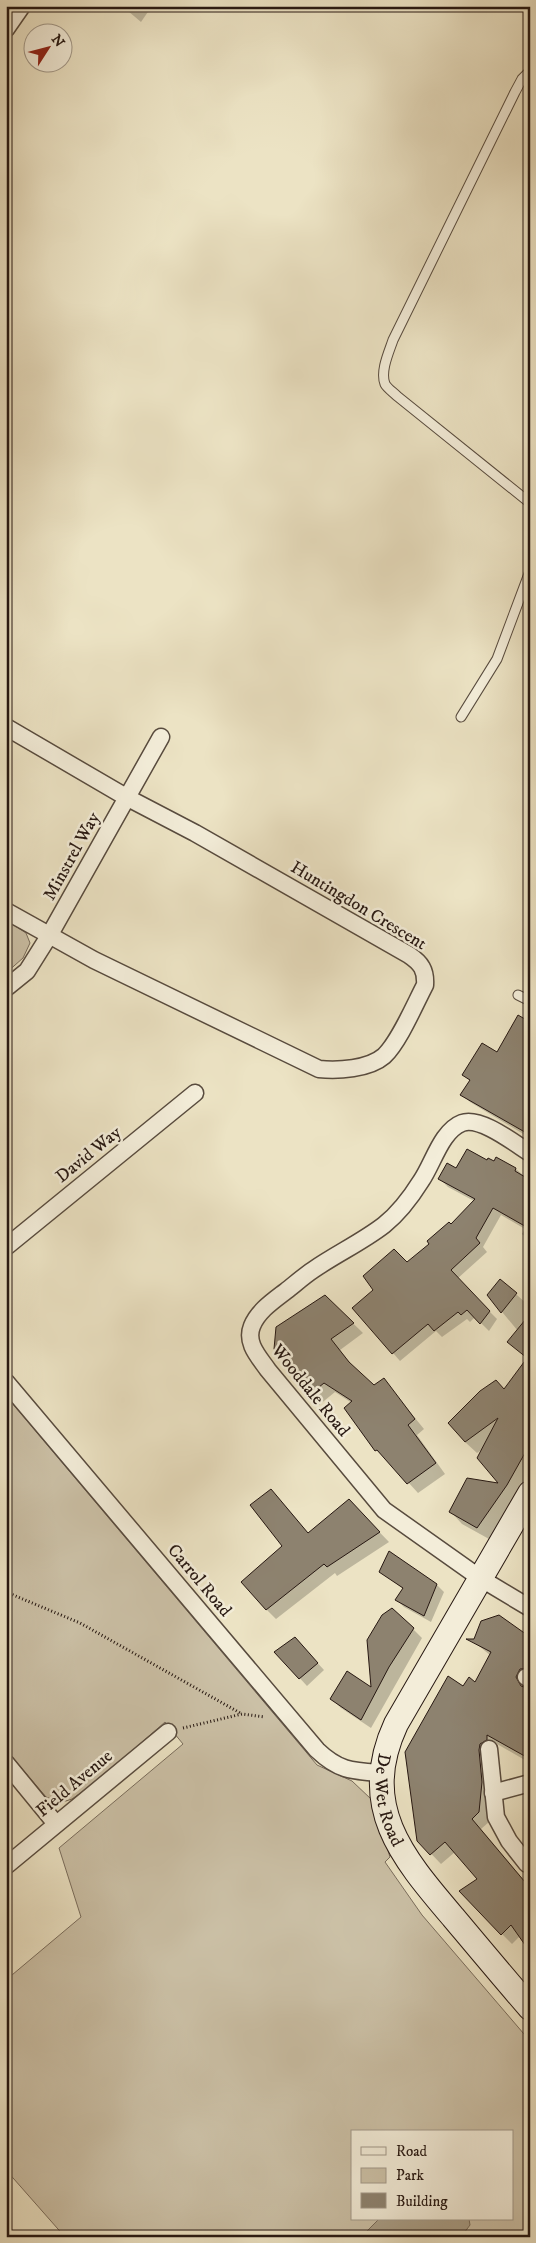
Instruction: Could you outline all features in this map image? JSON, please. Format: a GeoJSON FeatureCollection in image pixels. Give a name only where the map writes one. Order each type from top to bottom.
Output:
{"type":"FeatureCollection","features":[{"type":"Feature","properties":{"kind":"street"},"geometry":{"type":"LineString","coordinates":[[6,29],[19,7]]}},
{"type":"Feature","properties":{"kind":"street","name":"Huntingdon Crescent"},"geometry":{"type":"LineString","coordinates":[[6,727],[126,797],[212,843],[417,960],[426,975],[425,985],[388,1051],[376,1061],[343,1069],[320,1069],[49,936],[6,911]]}},
{"type":"Feature","properties":{"kind":"street","name":"Minstrel Way"},"geometry":{"type":"LineString","coordinates":[[6,988],[27,971],[49,936],[161,737]]}},
{"type":"Feature","properties":{"kind":"street","name":"David Way"},"geometry":{"type":"LineString","coordinates":[[6,1246],[196,1093]]}},
{"type":"Feature","properties":{"kind":"street","name":"Wooddale Road"},"geometry":{"type":"LineString","coordinates":[[530,1153],[479,1123],[468,1121],[456,1126],[444,1140],[422,1181],[402,1208],[384,1225],[314,1270],[269,1304],[251,1327],[250,1338],[254,1352],[373,1498],[396,1519],[480,1578],[530,1608]]}},
{"type":"Feature","properties":{"kind":"street","name":"Carrol Road"},"geometry":{"type":"LineString","coordinates":[[6,1382],[317,1750],[338,1767],[381,1773]]}},
{"type":"Feature","properties":{"kind":"street","name":"De Wet Road"},"geometry":{"type":"LineString","coordinates":[[530,1493],[396,1724],[388,1741],[381,1773],[383,1806],[388,1824],[406,1860],[530,2008]]}},
{"type":"Feature","properties":{"kind":"street","name":"Field Avenue"},"geometry":{"type":"LineString","coordinates":[[6,1866],[168,1732]]}},
{"type":"Feature","properties":{"kind":"street"},"geometry":{"type":"LineString","coordinates":[[489,1749],[496,1818],[527,1864]]}},
{"type":"Feature","properties":{"kind":"street"},"geometry":{"type":"LineString","coordinates":[[6,1763],[56,1824]]}},
{"type":"Feature","properties":{"kind":"street"},"geometry":{"type":"LineString","coordinates":[[493,1792],[530,1783]]}},
{"type":"Feature","properties":{"kind":"lane"},"geometry":{"type":"LineString","coordinates":[[530,71],[522,79],[515,92],[393,340],[386,360],[384,375],[385,384],[397,396],[530,503]]}},
{"type":"Feature","properties":{"kind":"lane"},"geometry":{"type":"LineString","coordinates":[[461,717],[497,659],[530,571]]}},
{"type":"Feature","properties":{"kind":"lane"},"geometry":{"type":"LineString","coordinates":[[518,995],[530,1001]]}},
{"type":"Feature","properties":{"kind":"path"},"geometry":{"type":"LineString","coordinates":[[6,1592],[80,1623],[242,1714],[292,1721]]}},
{"type":"Feature","properties":{"kind":"path"},"geometry":{"type":"LineString","coordinates":[[168,1732],[242,1714]]}},
{"type":"Feature","properties":{"kind":"green space"},"geometry":{"type":"Polygon","coordinates":[[[6,920],[26,933],[30,943],[23,958],[6,973],[6,920]]]}},
{"type":"Feature","properties":{"kind":"green space"},"geometry":{"type":"Polygon","coordinates":[[[6,1396],[317,1765],[352,1781],[371,1799],[390,1857],[385,1862],[422,1915],[530,2041],[530,2237],[65,2237],[6,2170],[6,1980],[81,1917],[59,1848],[183,1744],[165,1722],[95,1783],[72,1799],[58,1801],[46,1797],[6,1750],[6,1396]]]}},
{"type":"Feature","properties":{"kind":"shaded area"},"geometry":{"type":"Polygon","coordinates":[[[378,2220],[469,2220],[470,2225],[461,2237],[361,2237],[378,2220]]]}},
{"type":"Feature","properties":{"kind":"building"},"geometry":{"type":"Polygon","coordinates":[[[518,1015],[530,1022],[530,1135],[460,1095],[470,1080],[462,1075],[482,1043],[497,1052],[518,1015]]]}},
{"type":"Feature","properties":{"kind":"building"},"geometry":{"type":"Polygon","coordinates":[[[467,1149],[487,1160],[488,1158],[494,1161],[496,1157],[516,1168],[515,1171],[530,1180],[530,1229],[493,1208],[476,1238],[480,1243],[451,1270],[490,1311],[480,1324],[467,1310],[461,1315],[458,1312],[434,1331],[428,1324],[392,1354],[352,1308],[373,1290],[363,1276],[394,1249],[407,1262],[429,1244],[427,1241],[449,1222],[451,1224],[475,1199],[438,1179],[447,1163],[456,1168],[467,1149]]]}},
{"type":"Feature","properties":{"kind":"building"},"geometry":{"type":"Polygon","coordinates":[[[500,1279],[517,1293],[501,1313],[487,1295],[500,1279]]]}},
{"type":"Feature","properties":{"kind":"building"},"geometry":{"type":"Polygon","coordinates":[[[325,1295],[354,1323],[331,1339],[349,1362],[374,1385],[384,1378],[415,1419],[408,1425],[436,1463],[407,1484],[377,1450],[375,1451],[344,1408],[352,1401],[324,1383],[308,1396],[274,1349],[276,1327],[325,1295]]]}},
{"type":"Feature","properties":{"kind":"building"},"geometry":{"type":"Polygon","coordinates":[[[530,1314],[530,1444],[507,1485],[477,1528],[449,1512],[467,1478],[498,1483],[477,1458],[498,1418],[465,1442],[448,1423],[480,1391],[496,1380],[504,1389],[527,1358],[507,1342],[530,1314]]]}},
{"type":"Feature","properties":{"kind":"building"},"geometry":{"type":"Polygon","coordinates":[[[271,1489],[308,1533],[349,1499],[380,1532],[327,1567],[324,1564],[266,1610],[241,1582],[282,1546],[250,1505],[271,1489]]]}},
{"type":"Feature","properties":{"kind":"building"},"geometry":{"type":"Polygon","coordinates":[[[389,1551],[437,1584],[424,1616],[395,1600],[403,1588],[379,1572],[389,1551]]]}},
{"type":"Feature","properties":{"kind":"building"},"geometry":{"type":"Polygon","coordinates":[[[392,1608],[414,1628],[389,1667],[361,1720],[330,1699],[347,1671],[371,1687],[367,1640],[382,1615],[392,1608]]]}},
{"type":"Feature","properties":{"kind":"building"},"geometry":{"type":"Polygon","coordinates":[[[499,1615],[530,1637],[530,1668],[520,1669],[516,1677],[521,1686],[530,1689],[530,1759],[487,1735],[487,1740],[480,1744],[479,1750],[482,1782],[479,1812],[472,1819],[530,1888],[530,1952],[511,1925],[501,1935],[459,1891],[477,1879],[445,1842],[430,1855],[417,1841],[405,1752],[448,1676],[463,1686],[469,1677],[475,1682],[491,1652],[466,1639],[474,1639],[481,1621],[499,1615]]]}},
{"type":"Feature","properties":{"kind":"building"},"geometry":{"type":"Polygon","coordinates":[[[295,1637],[318,1663],[299,1679],[274,1652],[295,1637]]]}}]}
